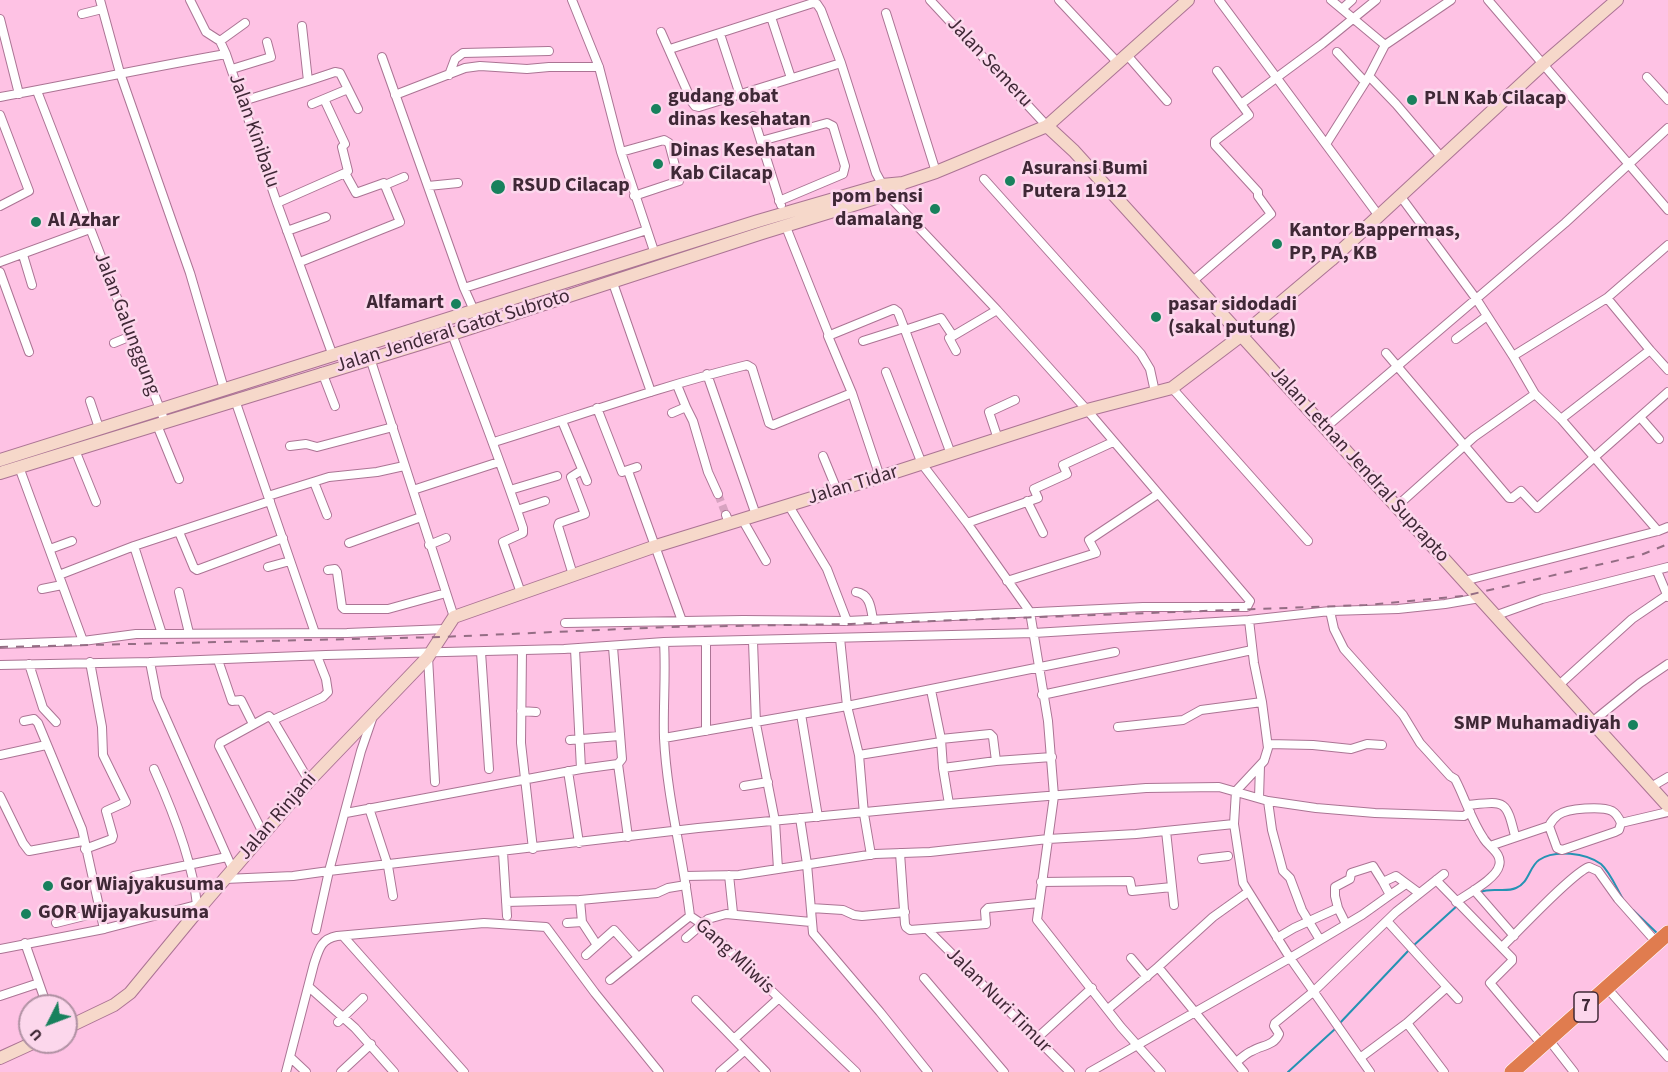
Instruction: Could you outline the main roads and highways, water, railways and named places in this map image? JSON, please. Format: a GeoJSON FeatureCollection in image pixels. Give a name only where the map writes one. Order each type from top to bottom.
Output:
{"type":"FeatureCollection","features":[{"type":"Feature","properties":{"kind":"highway","name":"7"},"geometry":{"type":"LineString","coordinates":[[1512,1072],[1661,939]]}},
{"type":"Feature","properties":{"kind":"main road","name":"Jalan Jenderal Gatot Subroto"},"geometry":{"type":"LineString","coordinates":[[0,473],[660,268],[786,227],[936,172],[1047,126],[1188,0]]}},
{"type":"Feature","properties":{"kind":"main road","name":"Jalan Tidar"},"geometry":{"type":"LineString","coordinates":[[454,617],[728,519],[742,519],[789,506],[1087,410],[1172,388],[1242,335],[1401,197],[1542,65],[1617,0]]}},
{"type":"Feature","properties":{"kind":"main road","name":"Jalan Letnan Jendral Suprapto"},"geometry":{"type":"LineString","coordinates":[[1047,126],[1074,151],[1193,281],[1668,806]]}},
{"type":"Feature","properties":{"kind":"main road","name":"Jalan Jenderal Gatot Subroto"},"geometry":{"type":"LineString","coordinates":[[0,460],[475,309],[784,214],[885,190]]}},
{"type":"Feature","properties":{"kind":"main road"},"geometry":{"type":"LineString","coordinates":[[655,254],[660,268]]}},
{"type":"Feature","properties":{"kind":"main road","name":"Jalan Rinjani"},"geometry":{"type":"LineString","coordinates":[[78,1022],[114,1005],[130,993],[200,904],[264,835],[309,781],[429,655],[454,617]]}},
{"type":"Feature","properties":{"kind":"main road"},"geometry":{"type":"LineString","coordinates":[[0,1058],[18,1050]]}},
{"type":"Feature","properties":{"kind":"waterway"},"geometry":{"type":"LineString","coordinates":[[1480,892],[1516,888],[1524,882],[1539,860],[1553,854],[1570,854],[1587,857],[1601,864],[1623,899]]}},
{"type":"Feature","properties":{"kind":"waterway"},"geometry":{"type":"LineString","coordinates":[[1413,946],[1458,905]]}},
{"type":"Feature","properties":{"kind":"waterway"},"geometry":{"type":"LineString","coordinates":[[1633,910],[1659,935]]}},
{"type":"Feature","properties":{"kind":"waterway"},"geometry":{"type":"LineString","coordinates":[[1339,1024],[1409,950]]}},
{"type":"Feature","properties":{"kind":"waterway"},"geometry":{"type":"LineString","coordinates":[[1288,1072],[1335,1029]]}},
{"type":"Feature","properties":{"kind":"tunnel"},"geometry":{"type":"LineString","coordinates":[[718,494],[726,515]]}},
{"type":"Feature","properties":{"kind":"railway"},"geometry":{"type":"LineString","coordinates":[[0,647],[441,637],[668,627],[851,624],[1366,605],[1464,596],[1641,555],[1668,544]]}},
{"type":"Feature","properties":{"kind":"place","name":"PLN Kab Cilacap"},"geometry":{"type":"Point","coordinates":[1412,100]}},
{"type":"Feature","properties":{"kind":"place","name":"gudang obat dinas kesehatan"},"geometry":{"type":"Point","coordinates":[656,109]}},
{"type":"Feature","properties":{"kind":"place","name":"Dinas Kesehatan Kab Cilacap"},"geometry":{"type":"Point","coordinates":[658,164]}},
{"type":"Feature","properties":{"kind":"place","name":"Asuransi Bumi Putera 1912"},"geometry":{"type":"Point","coordinates":[1010,181]}},
{"type":"Feature","properties":{"kind":"place","name":"RSUD Cilacap"},"geometry":{"type":"Point","coordinates":[498,187]}},
{"type":"Feature","properties":{"kind":"place","name":"pom bensi damalang"},"geometry":{"type":"Point","coordinates":[935,209]}},
{"type":"Feature","properties":{"kind":"place","name":"Al Azhar"},"geometry":{"type":"Point","coordinates":[36,222]}},
{"type":"Feature","properties":{"kind":"place","name":"Kantor Bappermas, PP, PA, KB"},"geometry":{"type":"Point","coordinates":[1277,244]}},
{"type":"Feature","properties":{"kind":"place","name":"Alfamart"},"geometry":{"type":"Point","coordinates":[456,304]}},
{"type":"Feature","properties":{"kind":"place","name":"pasar sidodadi (sakal putung)"},"geometry":{"type":"Point","coordinates":[1156,317]}},
{"type":"Feature","properties":{"kind":"place","name":"SMP Muhamadiyah"},"geometry":{"type":"Point","coordinates":[1633,725]}},
{"type":"Feature","properties":{"kind":"place","name":"Gor Wiajyakusuma"},"geometry":{"type":"Point","coordinates":[48,886]}},
{"type":"Feature","properties":{"kind":"place","name":"GOR Wijayakusuma"},"geometry":{"type":"Point","coordinates":[26,914]}}]}
